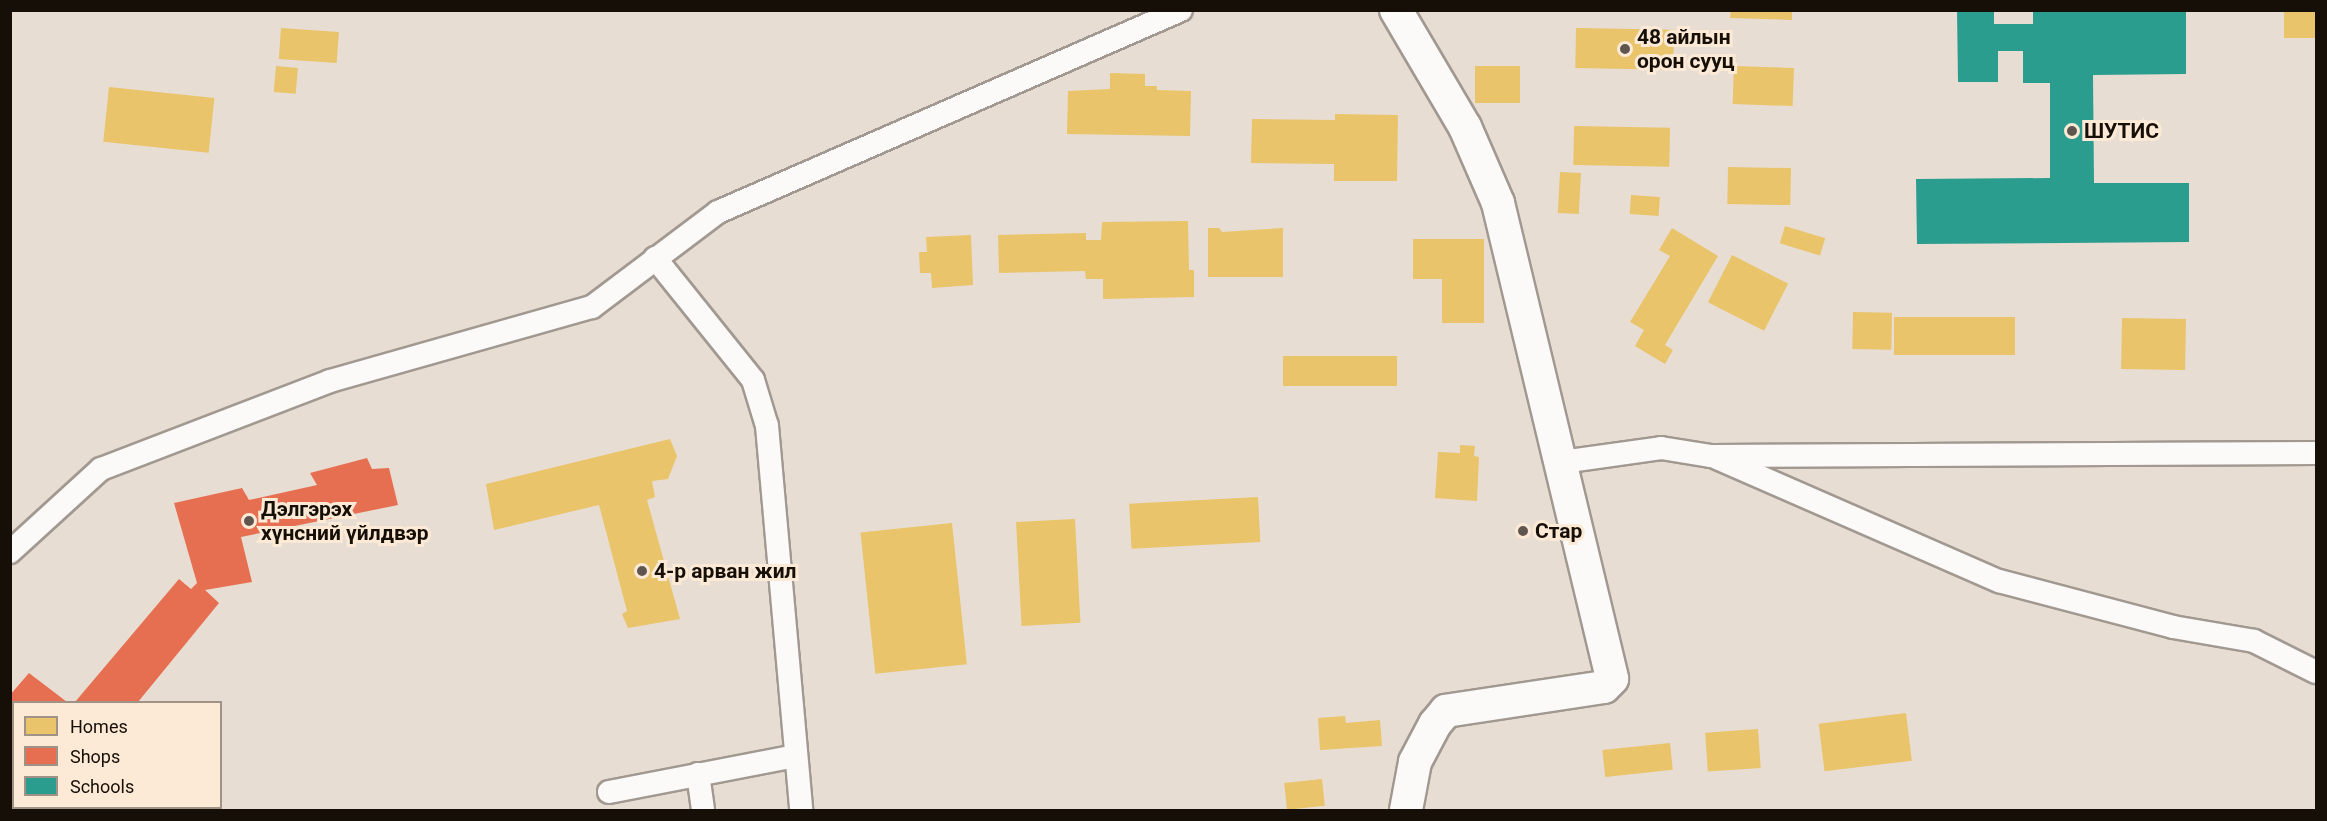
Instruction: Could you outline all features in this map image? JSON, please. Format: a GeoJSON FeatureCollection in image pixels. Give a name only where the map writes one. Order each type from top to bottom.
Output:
{"type":"FeatureCollection","features":[{"type":"Feature","properties":{"kind":"street"},"geometry":{"type":"LineString","coordinates":[[10,552],[101,469],[330,381],[592,307],[718,212],[1181,10]]}},
{"type":"Feature","properties":{"kind":"street"},"geometry":{"type":"LineString","coordinates":[[1396,10],[1465,127],[1498,203],[1562,462],[1610,682],[1604,687],[1446,711],[1435,724],[1415,762],[1406,810]]}},
{"type":"Feature","properties":{"kind":"street"},"geometry":{"type":"LineString","coordinates":[[656,258],[753,381],[767,426],[801,810]]}},
{"type":"Feature","properties":{"kind":"street"},"geometry":{"type":"LineString","coordinates":[[1562,462],[1661,448],[1711,456],[2316,453]]}},
{"type":"Feature","properties":{"kind":"street"},"geometry":{"type":"LineString","coordinates":[[1711,456],[1999,581],[2174,627],[2254,641],[2316,672]]}},
{"type":"Feature","properties":{"kind":"street"},"geometry":{"type":"LineString","coordinates":[[609,792],[796,756]]}},
{"type":"Feature","properties":{"kind":"street"},"geometry":{"type":"LineString","coordinates":[[698,774],[703,810]]}},
{"type":"Feature","properties":{"kind":"building: Homes"},"geometry":{"type":"Polygon","coordinates":[[[1731,10],[1792,10],[1792,20],[1730,18],[1731,10]]]}},
{"type":"Feature","properties":{"kind":"building: Homes"},"geometry":{"type":"Polygon","coordinates":[[[2284,10],[2316,10],[2316,38],[2284,38],[2284,10]]]}},
{"type":"Feature","properties":{"kind":"building: Homes"},"geometry":{"type":"Polygon","coordinates":[[[281,28],[339,32],[337,63],[279,59],[281,28]]]}},
{"type":"Feature","properties":{"kind":"building: Homes","name":"48 айлын орон сууц"},"geometry":{"type":"Polygon","coordinates":[[[1576,28],[1674,30],[1673,70],[1575,68],[1576,28]]]}},
{"type":"Feature","properties":{"kind":"building: Homes"},"geometry":{"type":"Polygon","coordinates":[[[276,66],[298,68],[296,94],[274,92],[276,66]]]}},
{"type":"Feature","properties":{"kind":"building: Homes"},"geometry":{"type":"Polygon","coordinates":[[[1475,66],[1520,66],[1520,103],[1475,103],[1475,66]]]}},
{"type":"Feature","properties":{"kind":"building: Homes"},"geometry":{"type":"Polygon","coordinates":[[[1734,66],[1794,68],[1793,106],[1733,104],[1734,66]]]}},
{"type":"Feature","properties":{"kind":"building: Homes"},"geometry":{"type":"Polygon","coordinates":[[[1110,73],[1145,74],[1145,86],[1157,86],[1157,90],[1191,91],[1190,136],[1067,134],[1068,91],[1110,89],[1110,73]]]}},
{"type":"Feature","properties":{"kind":"building: Homes"},"geometry":{"type":"Polygon","coordinates":[[[109,87],[214,98],[209,153],[103,142],[109,87]]]}},
{"type":"Feature","properties":{"kind":"building: Homes"},"geometry":{"type":"Polygon","coordinates":[[[1335,114],[1398,115],[1397,181],[1334,181],[1334,164],[1251,163],[1252,119],[1335,120],[1335,114]]]}},
{"type":"Feature","properties":{"kind":"building: Homes","name":"48 айлын орон сууц"},"geometry":{"type":"Polygon","coordinates":[[[1574,126],[1670,128],[1669,167],[1573,165],[1574,126]]]}},
{"type":"Feature","properties":{"kind":"building: Homes"},"geometry":{"type":"Polygon","coordinates":[[[1728,167],[1791,168],[1790,205],[1727,204],[1728,167]]]}},
{"type":"Feature","properties":{"kind":"building: Homes"},"geometry":{"type":"Polygon","coordinates":[[[1560,172],[1581,173],[1579,214],[1558,213],[1560,172]]]}},
{"type":"Feature","properties":{"kind":"building: Homes"},"geometry":{"type":"Polygon","coordinates":[[[1631,195],[1660,197],[1659,216],[1630,214],[1631,195]]]}},
{"type":"Feature","properties":{"kind":"building: Homes"},"geometry":{"type":"Polygon","coordinates":[[[1188,221],[1189,270],[1194,270],[1194,297],[1103,299],[1103,279],[1086,279],[1085,271],[999,273],[998,235],[1086,233],[1086,240],[1101,240],[1102,222],[1188,221]]]}},
{"type":"Feature","properties":{"kind":"building: Homes"},"geometry":{"type":"Polygon","coordinates":[[[1785,226],[1825,238],[1820,255],[1780,243],[1785,226]]]}},
{"type":"Feature","properties":{"kind":"building: Homes"},"geometry":{"type":"Polygon","coordinates":[[[1208,228],[1219,228],[1222,232],[1283,228],[1283,277],[1208,277],[1208,228]]]}},
{"type":"Feature","properties":{"kind":"building: Homes"},"geometry":{"type":"Polygon","coordinates":[[[1672,228],[1718,256],[1665,345],[1673,350],[1665,364],[1635,346],[1644,330],[1630,322],[1670,256],[1659,250],[1672,228]]]}},
{"type":"Feature","properties":{"kind":"building: Homes"},"geometry":{"type":"Polygon","coordinates":[[[971,235],[973,285],[932,288],[931,273],[920,273],[919,252],[927,252],[926,237],[971,235]]]}},
{"type":"Feature","properties":{"kind":"building: Homes"},"geometry":{"type":"Polygon","coordinates":[[[1413,239],[1484,239],[1484,323],[1442,323],[1442,279],[1413,279],[1413,239]]]}},
{"type":"Feature","properties":{"kind":"building: Homes"},"geometry":{"type":"Polygon","coordinates":[[[1732,255],[1788,284],[1764,331],[1708,302],[1732,255]]]}},
{"type":"Feature","properties":{"kind":"building: Homes"},"geometry":{"type":"Polygon","coordinates":[[[1853,312],[1892,313],[1891,350],[1852,349],[1853,312]]]}},
{"type":"Feature","properties":{"kind":"building: Homes"},"geometry":{"type":"Polygon","coordinates":[[[1894,317],[2015,317],[2015,355],[1894,355],[1894,317]]]}},
{"type":"Feature","properties":{"kind":"building: Homes"},"geometry":{"type":"Polygon","coordinates":[[[2122,318],[2186,319],[2185,370],[2121,369],[2122,318]]]}},
{"type":"Feature","properties":{"kind":"building: Homes"},"geometry":{"type":"Polygon","coordinates":[[[1283,356],[1397,356],[1397,386],[1283,386],[1283,356]]]}},
{"type":"Feature","properties":{"kind":"building: Homes","name":"4-р арван жил"},"geometry":{"type":"Polygon","coordinates":[[[670,439],[677,456],[668,479],[652,481],[655,497],[647,500],[680,619],[628,628],[622,614],[627,611],[599,505],[494,530],[486,484],[670,439]]]}},
{"type":"Feature","properties":{"kind":"building: Homes"},"geometry":{"type":"Polygon","coordinates":[[[1460,445],[1475,446],[1474,456],[1479,457],[1477,501],[1435,498],[1438,452],[1460,453],[1460,445]]]}},
{"type":"Feature","properties":{"kind":"building: Homes"},"geometry":{"type":"Polygon","coordinates":[[[1258,497],[1260,542],[1132,549],[1129,504],[1258,497]]]}},
{"type":"Feature","properties":{"kind":"building: Homes"},"geometry":{"type":"Polygon","coordinates":[[[1075,519],[1080,623],[1022,626],[1016,522],[1075,519]]]}},
{"type":"Feature","properties":{"kind":"building: Homes"},"geometry":{"type":"Polygon","coordinates":[[[952,523],[967,664],[875,674],[861,533],[952,523]]]}},
{"type":"Feature","properties":{"kind":"building: Homes"},"geometry":{"type":"Polygon","coordinates":[[[1906,713],[1912,761],[1825,771],[1819,724],[1906,713]]]}},
{"type":"Feature","properties":{"kind":"building: Homes"},"geometry":{"type":"Polygon","coordinates":[[[1345,716],[1346,723],[1380,720],[1382,746],[1320,750],[1318,718],[1345,716]]]}},
{"type":"Feature","properties":{"kind":"building: Homes"},"geometry":{"type":"Polygon","coordinates":[[[1758,729],[1761,768],[1708,772],[1705,733],[1758,729]]]}},
{"type":"Feature","properties":{"kind":"building: Homes"},"geometry":{"type":"Polygon","coordinates":[[[1670,743],[1673,770],[1605,777],[1602,750],[1670,743]]]}},
{"type":"Feature","properties":{"kind":"building: Homes"},"geometry":{"type":"Polygon","coordinates":[[[1322,779],[1325,806],[1287,810],[1284,783],[1322,779]]]}},
{"type":"Feature","properties":{"kind":"building: Shops","name":"Дэлгэрэх хүнсний үйлдвэр"},"geometry":{"type":"Polygon","coordinates":[[[367,458],[372,469],[389,468],[398,505],[241,537],[252,582],[205,590],[219,603],[139,701],[76,701],[179,579],[191,589],[197,583],[174,503],[242,488],[249,500],[317,485],[310,473],[367,458]]]}},
{"type":"Feature","properties":{"kind":"building: Shops"},"geometry":{"type":"Polygon","coordinates":[[[29,673],[66,701],[12,701],[12,733],[10,695],[29,673]]]}},
{"type":"Feature","properties":{"kind":"building: Schools","name":"ШУТИС"},"geometry":{"type":"Polygon","coordinates":[[[1957,10],[1994,10],[1994,24],[2033,24],[2033,10],[2186,10],[2186,74],[2093,75],[2094,183],[2189,183],[2189,242],[1917,244],[1916,179],[2050,178],[2050,83],[2023,83],[2023,51],[1998,51],[1998,82],[1958,82],[1957,10]]]}},
{"type":"Feature","properties":{"kind":"place","name":"48 айлын орон сууц"},"geometry":{"type":"Point","coordinates":[1625,49]}},
{"type":"Feature","properties":{"kind":"place","name":"ШУТИС"},"geometry":{"type":"Point","coordinates":[2072,131]}},
{"type":"Feature","properties":{"kind":"place","name":"Дэлгэрэх хүнсний үйлдвэр"},"geometry":{"type":"Point","coordinates":[249,521]}},
{"type":"Feature","properties":{"kind":"place","name":"Стар"},"geometry":{"type":"Point","coordinates":[1523,531]}},
{"type":"Feature","properties":{"kind":"place","name":"4-р арван жил"},"geometry":{"type":"Point","coordinates":[642,571]}}]}
